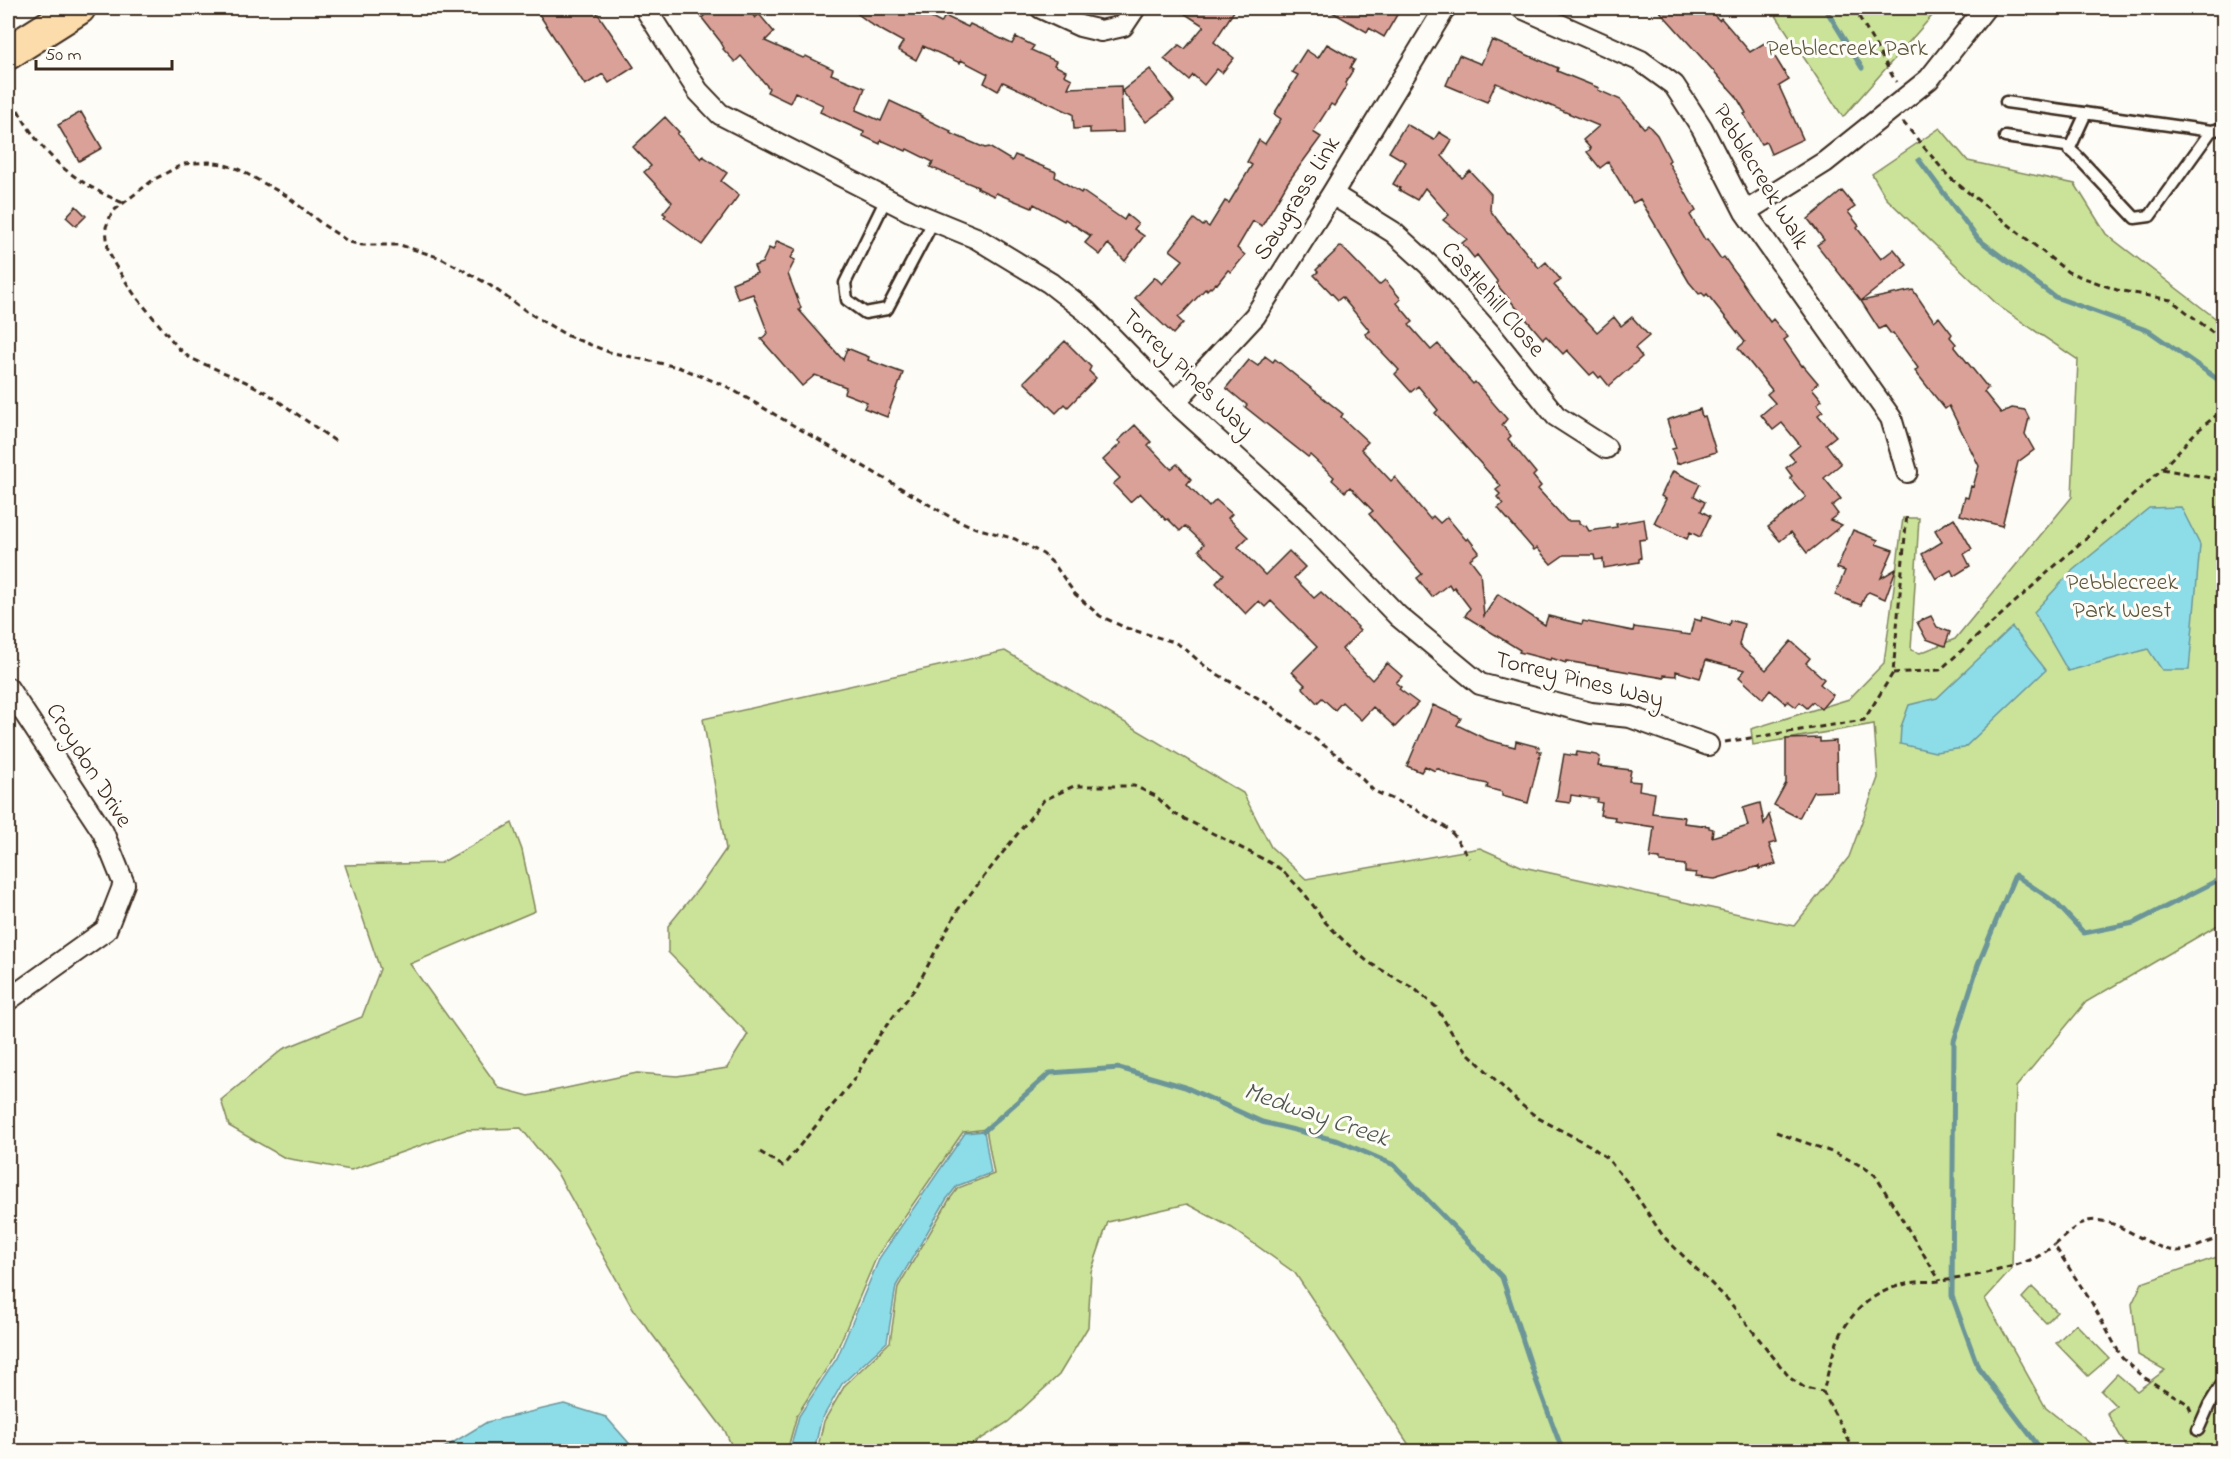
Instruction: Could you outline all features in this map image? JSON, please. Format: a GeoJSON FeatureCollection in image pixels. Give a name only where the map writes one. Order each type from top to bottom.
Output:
{"type":"FeatureCollection","features":[{"type":"Feature","properties":{"kind":"main road"},"geometry":{"type":"LineString","coordinates":[[8,53],[79,8]]}},
{"type":"Feature","properties":{"kind":"street","name":"Torrey Pines Way"},"geometry":{"type":"LineString","coordinates":[[645,8],[698,91],[720,114],[886,199],[976,238],[1050,283],[1086,311],[1175,402],[1304,519],[1398,616],[1480,684],[1591,713],[1630,717],[1708,745]]}},
{"type":"Feature","properties":{"kind":"street"},"geometry":{"type":"LineString","coordinates":[[1041,8],[1080,26],[1101,30],[1123,26],[1136,8]]}},
{"type":"Feature","properties":{"kind":"street","name":"Sawgrass Link"},"geometry":{"type":"LineString","coordinates":[[1175,402],[1256,316],[1445,8]]}},
{"type":"Feature","properties":{"kind":"street","name":"Pebblecreek Walk"},"geometry":{"type":"LineString","coordinates":[[1522,8],[1641,61],[1674,85],[1702,128],[1745,212],[1891,418],[1907,472]]}},
{"type":"Feature","properties":{"kind":"street"},"geometry":{"type":"LineString","coordinates":[[1745,212],[1825,162],[1929,79],[1985,8]]}},
{"type":"Feature","properties":{"kind":"street","name":"Castlehill Close"},"geometry":{"type":"LineString","coordinates":[[1332,194],[1394,232],[1429,265],[1492,336],[1556,416],[1606,448]]}},
{"type":"Feature","properties":{"kind":"street","name":"Croydon Drive"},"geometry":{"type":"LineString","coordinates":[[8,688],[103,832],[124,884],[106,930],[8,1000]]}},
{"type":"Feature","properties":{"kind":"lane"},"geometry":{"type":"LineString","coordinates":[[2006,102],[2211,131],[2223,128]]}},
{"type":"Feature","properties":{"kind":"lane"},"geometry":{"type":"LineString","coordinates":[[2070,150],[2086,113]]}},
{"type":"Feature","properties":{"kind":"lane"},"geometry":{"type":"LineString","coordinates":[[2005,137],[2066,147],[2135,218],[2150,216],[2211,131]]}},
{"type":"Feature","properties":{"kind":"lane"},"geometry":{"type":"LineString","coordinates":[[886,199],[845,283],[848,300],[865,313],[887,309],[934,220]]}},
{"type":"Feature","properties":{"kind":"lane"},"geometry":{"type":"LineString","coordinates":[[2198,1430],[2223,1381]]}},
{"type":"Feature","properties":{"kind":"path"},"geometry":{"type":"LineString","coordinates":[[1854,8],[1898,104],[1949,177],[2068,272],[2117,290],[2171,300],[2223,341]]}},
{"type":"Feature","properties":{"kind":"path"},"geometry":{"type":"LineString","coordinates":[[18,110],[30,133],[64,170],[85,185],[123,203]]}},
{"type":"Feature","properties":{"kind":"path"},"geometry":{"type":"LineString","coordinates":[[335,441],[267,393],[190,358],[179,349],[134,294],[115,265],[108,250],[106,227],[112,212],[153,180],[183,164],[208,162],[222,164],[253,176],[287,196],[349,242],[362,245],[400,245],[441,258],[488,284],[529,313],[568,336],[609,352],[678,367],[726,386],[952,518],[976,528],[1015,539],[1038,551],[1053,564],[1075,594],[1100,616],[1126,628],[1174,642],[1183,647],[1208,668],[1268,704],[1341,758],[1374,791],[1413,808],[1445,827],[1453,834],[1469,858]]}},
{"type":"Feature","properties":{"kind":"path"},"geometry":{"type":"LineString","coordinates":[[1893,673],[1940,670],[2162,469],[2196,432],[2223,409]]}},
{"type":"Feature","properties":{"kind":"path"},"geometry":{"type":"LineString","coordinates":[[2162,469],[2216,479],[2223,495]]}},
{"type":"Feature","properties":{"kind":"path"},"geometry":{"type":"LineString","coordinates":[[1708,745],[1864,720],[1893,673],[1907,513]]}},
{"type":"Feature","properties":{"kind":"path"},"geometry":{"type":"LineString","coordinates":[[760,1152],[783,1166],[843,1094],[870,1055],[880,1034],[917,986],[957,911],[1044,800],[1074,786],[1134,786],[1156,796],[1173,813],[1282,870],[1304,892],[1326,923],[1344,941],[1368,962],[1416,990],[1436,1007],[1466,1051],[1519,1103],[1538,1118],[1589,1145],[1607,1158],[1628,1183],[1662,1236],[1728,1299],[1790,1378],[1805,1388],[1823,1392]]}},
{"type":"Feature","properties":{"kind":"path"},"geometry":{"type":"LineString","coordinates":[[1776,1132],[1865,1167],[1875,1175],[1940,1281]]}},
{"type":"Feature","properties":{"kind":"path"},"geometry":{"type":"LineString","coordinates":[[1855,1452],[1823,1392],[1833,1355],[1843,1330],[1858,1309],[1873,1296],[1891,1288],[1916,1282],[1940,1281],[1996,1270],[2035,1258],[2076,1227],[2089,1221],[2109,1222],[2150,1244],[2177,1251],[2223,1237]]}},
{"type":"Feature","properties":{"kind":"path"},"geometry":{"type":"LineString","coordinates":[[2054,1245],[2092,1303],[2122,1358],[2145,1378],[2188,1404],[2198,1430],[2199,1452]]}},
{"type":"Feature","properties":{"kind":"green space","name":"Pebblecreek Park"},"geometry":{"type":"Polygon","coordinates":[[[1771,8],[1939,8],[1843,117],[1771,8]]]}},
{"type":"Feature","properties":{"kind":"green space","name":"Pebblecreek Park West"},"geometry":{"type":"Polygon","coordinates":[[[1940,128],[1968,161],[2075,184],[2106,234],[2223,324],[2223,922],[2086,1002],[2016,1087],[2012,1269],[1985,1299],[2046,1408],[2100,1451],[1413,1451],[1295,1273],[1232,1228],[1187,1204],[1108,1222],[1091,1272],[1088,1327],[1059,1375],[1008,1422],[962,1451],[817,1451],[824,1421],[845,1385],[890,1342],[898,1287],[949,1200],[958,1188],[994,1174],[986,1129],[963,1132],[877,1256],[834,1357],[797,1415],[789,1444],[782,1451],[734,1451],[725,1431],[633,1309],[557,1173],[521,1128],[465,1130],[351,1170],[285,1158],[229,1126],[221,1100],[283,1049],[362,1017],[380,969],[345,865],[441,863],[512,823],[522,850],[535,911],[410,964],[499,1088],[529,1096],[637,1073],[677,1076],[727,1068],[748,1034],[668,952],[668,926],[699,888],[726,849],[703,719],[1005,651],[1243,793],[1271,847],[1306,879],[1480,848],[1523,867],[1794,926],[1849,857],[1878,778],[1874,724],[1753,745],[1751,729],[1849,699],[1884,663],[1903,518],[1919,518],[1911,650],[1920,653],[1955,639],[2072,497],[2078,360],[2000,307],[1886,198],[1872,174],[1940,128]]]}},
{"type":"Feature","properties":{"kind":"green space"},"geometry":{"type":"Polygon","coordinates":[[[2223,1255],[2223,1451],[2129,1451],[2107,1413],[2116,1406],[2101,1391],[2117,1374],[2137,1391],[2165,1370],[2138,1355],[2132,1304],[2142,1283],[2223,1255]]]}},
{"type":"Feature","properties":{"kind":"green space"},"geometry":{"type":"Polygon","coordinates":[[[2032,1287],[2057,1312],[2046,1323],[2022,1298],[2032,1287]]]}},
{"type":"Feature","properties":{"kind":"green space"},"geometry":{"type":"Polygon","coordinates":[[[2076,1324],[2109,1358],[2088,1376],[2056,1343],[2076,1324]]]}},
{"type":"Feature","properties":{"kind":"water"},"geometry":{"type":"Polygon","coordinates":[[[2181,507],[2200,545],[2189,670],[2162,670],[2148,649],[2068,671],[2034,612],[2073,570],[2149,508],[2181,507]]]}},
{"type":"Feature","properties":{"kind":"water"},"geometry":{"type":"Polygon","coordinates":[[[2012,627],[2046,670],[1964,748],[1935,752],[1900,744],[1901,727],[1909,705],[1937,698],[2012,627]]]}},
{"type":"Feature","properties":{"kind":"water"},"geometry":{"type":"Polygon","coordinates":[[[984,1131],[991,1173],[957,1186],[946,1200],[896,1286],[887,1342],[842,1384],[821,1421],[814,1451],[785,1451],[791,1445],[799,1416],[837,1358],[880,1257],[965,1133],[984,1131]]]}},
{"type":"Feature","properties":{"kind":"water"},"geometry":{"type":"Polygon","coordinates":[[[564,1404],[606,1417],[636,1451],[590,1451],[574,1446],[502,1452],[439,1451],[487,1422],[564,1404]]]}},
{"type":"Feature","properties":{"kind":"building"},"geometry":{"type":"Polygon","coordinates":[[[535,8],[594,8],[634,67],[609,83],[603,74],[585,85],[535,8]]]}},
{"type":"Feature","properties":{"kind":"building"},"geometry":{"type":"Polygon","coordinates":[[[698,8],[748,8],[755,18],[759,14],[774,32],[765,41],[803,58],[806,56],[833,69],[831,74],[865,88],[856,110],[881,121],[890,101],[951,131],[950,133],[985,148],[989,147],[1012,161],[1015,155],[1056,172],[1055,177],[1081,193],[1082,191],[1124,220],[1127,215],[1138,224],[1134,229],[1144,236],[1125,261],[1108,244],[1100,255],[1085,243],[1091,236],[1065,219],[1064,221],[1034,204],[1032,208],[996,193],[994,196],[930,167],[933,162],[907,149],[906,151],[881,140],[880,144],[863,136],[864,132],[820,112],[823,105],[795,92],[790,103],[767,92],[769,88],[741,56],[735,62],[723,49],[698,8]]]}},
{"type":"Feature","properties":{"kind":"building"},"geometry":{"type":"Polygon","coordinates":[[[850,8],[912,8],[941,23],[945,16],[968,27],[970,24],[1012,44],[1016,37],[1034,46],[1031,50],[1056,61],[1054,65],[1066,71],[1064,75],[1072,79],[1068,88],[1121,86],[1123,132],[1090,133],[1090,128],[1074,129],[1073,114],[1003,82],[998,91],[984,83],[988,74],[961,60],[960,63],[923,46],[916,60],[898,50],[903,42],[874,26],[850,8]]]}},
{"type":"Feature","properties":{"kind":"building"},"geometry":{"type":"Polygon","coordinates":[[[1176,8],[1236,8],[1214,42],[1234,58],[1222,73],[1217,69],[1204,85],[1193,75],[1189,80],[1164,59],[1179,45],[1185,49],[1204,26],[1176,8]]]}},
{"type":"Feature","properties":{"kind":"building"},"geometry":{"type":"Polygon","coordinates":[[[1325,8],[1401,8],[1384,37],[1369,28],[1367,32],[1325,8]]]}},
{"type":"Feature","properties":{"kind":"building"},"geometry":{"type":"Polygon","coordinates":[[[1657,8],[1707,8],[1719,20],[1721,18],[1750,52],[1766,42],[1789,80],[1779,86],[1803,139],[1771,154],[1766,142],[1761,144],[1736,96],[1657,8]]]}},
{"type":"Feature","properties":{"kind":"building"},"geometry":{"type":"Polygon","coordinates":[[[1492,40],[1599,88],[1598,90],[1621,100],[1644,128],[1648,125],[1657,135],[1670,160],[1668,162],[1696,211],[1690,215],[1705,240],[1707,239],[1721,259],[1724,257],[1770,322],[1773,319],[1788,337],[1784,340],[1802,366],[1818,383],[1812,388],[1822,400],[1817,404],[1823,411],[1818,415],[1836,436],[1826,444],[1841,464],[1824,478],[1841,499],[1832,506],[1838,514],[1830,520],[1842,525],[1807,553],[1791,532],[1780,541],[1768,527],[1806,497],[1790,478],[1792,476],[1786,468],[1795,461],[1789,454],[1800,445],[1782,423],[1773,430],[1761,415],[1775,403],[1767,394],[1772,390],[1738,348],[1745,342],[1707,294],[1705,296],[1702,293],[1699,294],[1689,282],[1640,199],[1633,203],[1608,162],[1600,168],[1587,152],[1591,149],[1583,140],[1599,126],[1496,83],[1487,102],[1446,85],[1459,55],[1481,64],[1492,40]]]}},
{"type":"Feature","properties":{"kind":"building"},"geometry":{"type":"Polygon","coordinates":[[[1327,44],[1355,60],[1350,68],[1353,70],[1345,83],[1347,85],[1334,106],[1331,104],[1313,132],[1321,137],[1288,182],[1262,226],[1253,221],[1237,248],[1245,255],[1231,272],[1228,270],[1217,284],[1207,290],[1206,288],[1178,318],[1183,323],[1173,334],[1135,298],[1155,277],[1162,284],[1183,260],[1170,250],[1194,219],[1203,226],[1205,224],[1209,227],[1225,201],[1229,203],[1252,165],[1247,162],[1259,140],[1265,144],[1281,119],[1274,114],[1298,75],[1292,72],[1306,50],[1318,58],[1327,44]]]}},
{"type":"Feature","properties":{"kind":"building"},"geometry":{"type":"Polygon","coordinates":[[[1150,69],[1174,101],[1146,122],[1122,91],[1150,69]]]}},
{"type":"Feature","properties":{"kind":"building"},"geometry":{"type":"Polygon","coordinates":[[[81,112],[102,148],[79,161],[58,125],[81,112]]]}},
{"type":"Feature","properties":{"kind":"building"},"geometry":{"type":"Polygon","coordinates":[[[665,117],[679,132],[677,134],[701,159],[703,156],[727,173],[721,181],[739,195],[702,245],[664,217],[666,215],[663,213],[672,202],[644,172],[651,166],[633,147],[665,117]]]}},
{"type":"Feature","properties":{"kind":"building"},"geometry":{"type":"Polygon","coordinates":[[[1406,124],[1434,140],[1439,132],[1452,140],[1442,156],[1462,178],[1470,171],[1491,194],[1490,210],[1508,234],[1510,233],[1539,268],[1546,262],[1561,280],[1554,285],[1597,332],[1614,317],[1621,326],[1632,317],[1649,336],[1635,348],[1642,357],[1609,386],[1601,376],[1599,378],[1594,372],[1590,375],[1567,350],[1563,354],[1546,336],[1543,339],[1497,285],[1497,281],[1477,255],[1474,258],[1462,243],[1467,239],[1443,220],[1449,215],[1425,188],[1417,200],[1393,184],[1406,162],[1389,152],[1406,124]]]}},
{"type":"Feature","properties":{"kind":"building"},"geometry":{"type":"Polygon","coordinates":[[[1842,191],[1855,207],[1848,212],[1859,226],[1857,228],[1881,259],[1894,249],[1907,265],[1861,301],[1817,245],[1824,240],[1808,219],[1842,191]]]}},
{"type":"Feature","properties":{"kind":"building"},"geometry":{"type":"Polygon","coordinates":[[[76,206],[86,216],[76,226],[66,217],[76,206]]]}},
{"type":"Feature","properties":{"kind":"building"},"geometry":{"type":"Polygon","coordinates":[[[777,241],[796,249],[791,258],[795,260],[788,274],[801,308],[799,310],[843,360],[847,348],[869,357],[868,360],[903,373],[887,417],[864,408],[867,402],[844,393],[846,387],[815,375],[802,386],[761,339],[768,333],[753,294],[738,299],[732,283],[757,273],[754,266],[762,263],[769,248],[773,250],[777,241]]]}},
{"type":"Feature","properties":{"kind":"building"},"geometry":{"type":"Polygon","coordinates":[[[1341,246],[1379,285],[1385,280],[1401,299],[1397,303],[1413,322],[1409,325],[1431,350],[1438,344],[1507,419],[1502,425],[1511,436],[1508,439],[1536,473],[1533,476],[1541,486],[1538,489],[1567,521],[1579,521],[1579,524],[1586,526],[1589,531],[1617,527],[1616,524],[1644,519],[1647,539],[1639,540],[1641,558],[1639,562],[1604,568],[1603,559],[1595,560],[1594,555],[1564,555],[1551,564],[1537,548],[1534,550],[1498,508],[1503,504],[1497,497],[1500,494],[1496,490],[1501,486],[1435,413],[1438,410],[1418,386],[1411,392],[1395,374],[1399,370],[1365,334],[1370,331],[1342,297],[1338,300],[1314,275],[1318,272],[1316,270],[1341,246]]]}},
{"type":"Feature","properties":{"kind":"building"},"geometry":{"type":"Polygon","coordinates":[[[1913,290],[1934,321],[1939,317],[1952,334],[1950,337],[1956,344],[1954,346],[1988,388],[1984,392],[2001,413],[2012,408],[2025,410],[2029,418],[2025,434],[2034,450],[2018,462],[2002,526],[1960,515],[1965,497],[1968,498],[1971,486],[1973,487],[1979,466],[1949,406],[1945,409],[1915,371],[1918,368],[1893,333],[1891,334],[1885,326],[1879,329],[1861,301],[1913,290]]]}},
{"type":"Feature","properties":{"kind":"building"},"geometry":{"type":"Polygon","coordinates":[[[1065,341],[1091,367],[1089,371],[1096,378],[1068,407],[1065,404],[1056,413],[1024,382],[1065,341]]]}},
{"type":"Feature","properties":{"kind":"building"},"geometry":{"type":"Polygon","coordinates":[[[1265,356],[1273,362],[1275,359],[1343,414],[1341,417],[1368,442],[1361,449],[1391,481],[1395,477],[1430,519],[1433,516],[1440,523],[1447,517],[1466,540],[1468,538],[1479,552],[1470,559],[1480,572],[1484,616],[1498,594],[1545,625],[1548,616],[1582,624],[1583,621],[1633,631],[1634,627],[1690,635],[1694,619],[1701,621],[1702,617],[1729,625],[1730,620],[1744,624],[1739,645],[1766,670],[1791,641],[1810,658],[1806,663],[1824,679],[1820,684],[1833,695],[1821,709],[1813,702],[1807,708],[1800,702],[1796,707],[1788,701],[1786,704],[1770,690],[1763,699],[1739,677],[1745,670],[1706,660],[1700,678],[1676,671],[1676,676],[1664,675],[1664,678],[1566,661],[1566,663],[1519,652],[1520,650],[1465,616],[1470,608],[1454,587],[1452,589],[1449,584],[1432,597],[1417,578],[1422,574],[1369,514],[1373,511],[1350,487],[1345,492],[1332,480],[1334,477],[1310,455],[1308,457],[1245,407],[1247,405],[1226,388],[1249,360],[1258,366],[1265,356]]]}},
{"type":"Feature","properties":{"kind":"building"},"geometry":{"type":"Polygon","coordinates":[[[1700,409],[1702,417],[1705,416],[1716,452],[1677,464],[1672,449],[1676,448],[1667,420],[1700,409]]]}},
{"type":"Feature","properties":{"kind":"building"},"geometry":{"type":"Polygon","coordinates":[[[1135,425],[1151,442],[1148,445],[1171,469],[1177,464],[1191,479],[1187,484],[1209,507],[1216,500],[1232,514],[1228,518],[1248,537],[1238,547],[1265,575],[1289,551],[1305,567],[1294,578],[1314,598],[1321,592],[1358,627],[1360,631],[1342,649],[1372,680],[1387,663],[1402,676],[1396,683],[1401,687],[1399,689],[1418,703],[1395,727],[1373,707],[1361,720],[1342,702],[1335,710],[1322,698],[1317,703],[1302,687],[1305,685],[1292,672],[1317,647],[1271,601],[1265,607],[1259,601],[1246,614],[1216,583],[1224,574],[1199,550],[1204,544],[1185,526],[1180,531],[1168,519],[1166,520],[1140,493],[1130,502],[1113,484],[1120,478],[1103,460],[1121,443],[1118,441],[1135,425]]]}},
{"type":"Feature","properties":{"kind":"building"},"geometry":{"type":"Polygon","coordinates":[[[1673,471],[1700,484],[1694,496],[1705,502],[1701,511],[1710,516],[1700,537],[1690,532],[1687,539],[1654,523],[1666,499],[1661,496],[1673,471]]]}},
{"type":"Feature","properties":{"kind":"building"},"geometry":{"type":"Polygon","coordinates":[[[1954,518],[1972,549],[1964,554],[1970,566],[1954,576],[1951,570],[1936,579],[1922,554],[1942,542],[1935,530],[1954,518]]]}},
{"type":"Feature","properties":{"kind":"building"},"geometry":{"type":"Polygon","coordinates":[[[1853,530],[1878,540],[1876,544],[1893,550],[1881,578],[1896,569],[1885,599],[1869,592],[1861,605],[1835,595],[1845,571],[1837,568],[1853,530]]]}},
{"type":"Feature","properties":{"kind":"building"},"geometry":{"type":"Polygon","coordinates":[[[1931,616],[1937,627],[1950,632],[1945,646],[1926,639],[1917,622],[1931,616]]]}},
{"type":"Feature","properties":{"kind":"building"},"geometry":{"type":"Polygon","coordinates":[[[1433,705],[1461,718],[1457,725],[1488,740],[1515,747],[1516,741],[1539,747],[1538,751],[1541,751],[1528,803],[1502,796],[1502,792],[1487,788],[1488,784],[1452,776],[1437,768],[1435,771],[1425,766],[1421,772],[1407,766],[1433,705]]]}},
{"type":"Feature","properties":{"kind":"building"},"geometry":{"type":"Polygon","coordinates":[[[1820,738],[1820,742],[1836,741],[1837,791],[1813,792],[1799,818],[1774,805],[1786,783],[1786,739],[1820,738]]]}},
{"type":"Feature","properties":{"kind":"building"},"geometry":{"type":"Polygon","coordinates":[[[1577,752],[1600,757],[1598,766],[1631,770],[1629,781],[1640,782],[1639,790],[1655,793],[1652,813],[1685,817],[1684,823],[1709,826],[1713,829],[1712,837],[1748,826],[1743,808],[1760,803],[1764,824],[1769,815],[1777,842],[1769,844],[1776,864],[1759,869],[1759,866],[1715,879],[1695,877],[1696,873],[1685,872],[1685,865],[1660,862],[1660,859],[1650,858],[1654,827],[1614,821],[1615,817],[1600,815],[1602,803],[1597,802],[1598,799],[1571,795],[1570,803],[1556,801],[1564,754],[1576,756],[1577,752]]]}},
{"type":"Feature","properties":{"kind":"waterway"},"geometry":{"type":"LineString","coordinates":[[1825,8],[1862,68]]}},
{"type":"Feature","properties":{"kind":"waterway"},"geometry":{"type":"LineString","coordinates":[[1919,160],[1978,239],[2055,297],[2149,331],[2220,381],[2224,387]]}},
{"type":"Feature","properties":{"kind":"waterway"},"geometry":{"type":"LineString","coordinates":[[2043,1452],[1978,1367],[1952,1296],[1954,1041],[1978,965],[2015,875],[2055,902],[2084,933],[2134,923],[2224,877]]}},
{"type":"Feature","properties":{"kind":"waterway","name":"Medway Creek"},"geometry":{"type":"LineString","coordinates":[[984,1131],[1050,1073],[1119,1068],[1185,1087],[1262,1122],[1339,1141],[1394,1165],[1502,1277],[1563,1452]]}}]}
